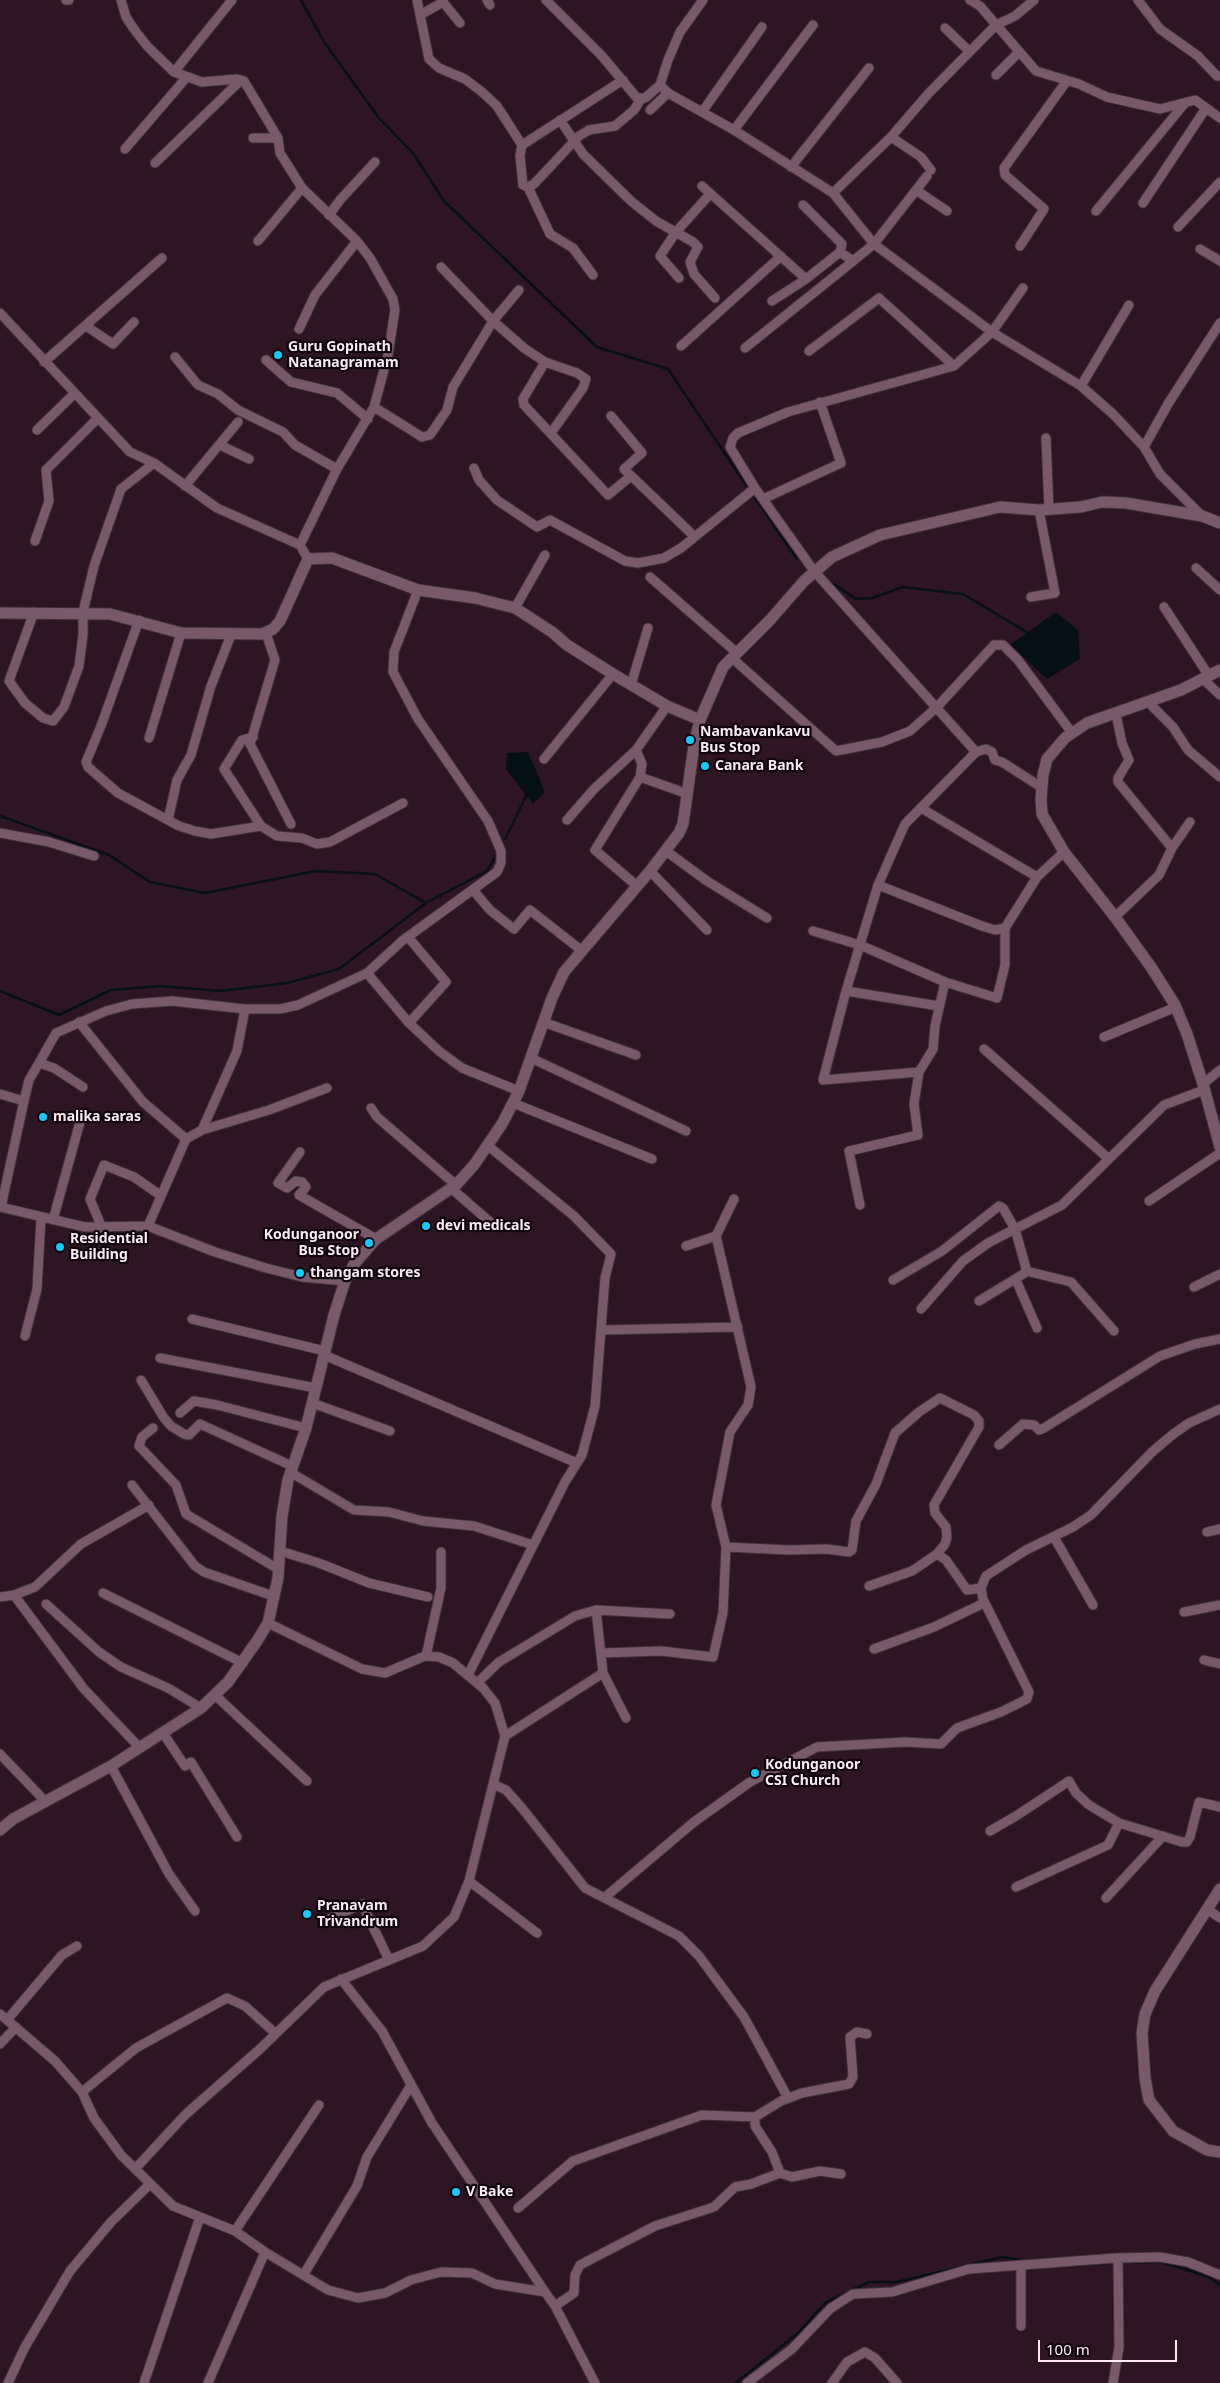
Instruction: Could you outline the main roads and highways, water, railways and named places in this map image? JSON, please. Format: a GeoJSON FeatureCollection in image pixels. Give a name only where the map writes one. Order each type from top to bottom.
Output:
{"type":"FeatureCollection","features":[{"type":"Feature","properties":{"kind":"waterway"},"geometry":{"type":"LineString","coordinates":[[301,0],[324,42],[379,118],[413,153],[444,201],[597,347],[668,369],[746,485]]}},
{"type":"Feature","properties":{"kind":"waterway"},"geometry":{"type":"LineString","coordinates":[[755,498],[797,559]]}},
{"type":"Feature","properties":{"kind":"waterway"},"geometry":{"type":"LineString","coordinates":[[834,584],[856,599],[872,598],[903,587],[963,594],[1030,634]]}},
{"type":"Feature","properties":{"kind":"waterway"},"geometry":{"type":"LineString","coordinates":[[505,839],[527,794]]}},
{"type":"Feature","properties":{"kind":"waterway"},"geometry":{"type":"LineString","coordinates":[[0,816],[109,855],[150,882],[205,893],[316,871],[375,874],[426,903]]}},
{"type":"Feature","properties":{"kind":"waterway"},"geometry":{"type":"LineString","coordinates":[[0,991],[59,1015],[111,990],[160,986],[221,991],[287,983],[339,969],[426,903],[487,871],[496,855]]}},
{"type":"Feature","properties":{"kind":"waterway"},"geometry":{"type":"LineString","coordinates":[[736,2383],[798,2333],[825,2303],[869,2282],[897,2282],[1002,2257],[1022,2260]]}},
{"type":"Feature","properties":{"kind":"waterway"},"geometry":{"type":"LineString","coordinates":[[1132,2262],[1162,2262],[1209,2277],[1220,2285]]}},
{"type":"Feature","properties":{"kind":"waterway"},"geometry":{"type":"LineString","coordinates":[[1068,2266],[1111,2263]]}},
{"type":"Feature","properties":{"kind":"place","name":"Guru Gopinath Natanagramam"},"geometry":{"type":"Point","coordinates":[278,355]}},
{"type":"Feature","properties":{"kind":"place","name":"Nambavankavu Bus Stop"},"geometry":{"type":"Point","coordinates":[690,740]}},
{"type":"Feature","properties":{"kind":"place","name":"Canara Bank"},"geometry":{"type":"Point","coordinates":[705,766]}},
{"type":"Feature","properties":{"kind":"place","name":"malika saras"},"geometry":{"type":"Point","coordinates":[43,1117]}},
{"type":"Feature","properties":{"kind":"place","name":"devi medicals"},"geometry":{"type":"Point","coordinates":[426,1226]}},
{"type":"Feature","properties":{"kind":"place","name":"Kodunganoor Bus Stop"},"geometry":{"type":"Point","coordinates":[369,1243]}},
{"type":"Feature","properties":{"kind":"place","name":"Residential Building"},"geometry":{"type":"Point","coordinates":[60,1247]}},
{"type":"Feature","properties":{"kind":"place","name":"thangam stores"},"geometry":{"type":"Point","coordinates":[300,1273]}},
{"type":"Feature","properties":{"kind":"place","name":"Kodunganoor CSI Church"},"geometry":{"type":"Point","coordinates":[755,1773]}},
{"type":"Feature","properties":{"kind":"place","name":"Pranavam Trivandrum"},"geometry":{"type":"Point","coordinates":[307,1914]}},
{"type":"Feature","properties":{"kind":"place","name":"V Bake"},"geometry":{"type":"Point","coordinates":[456,2192]}}]}
